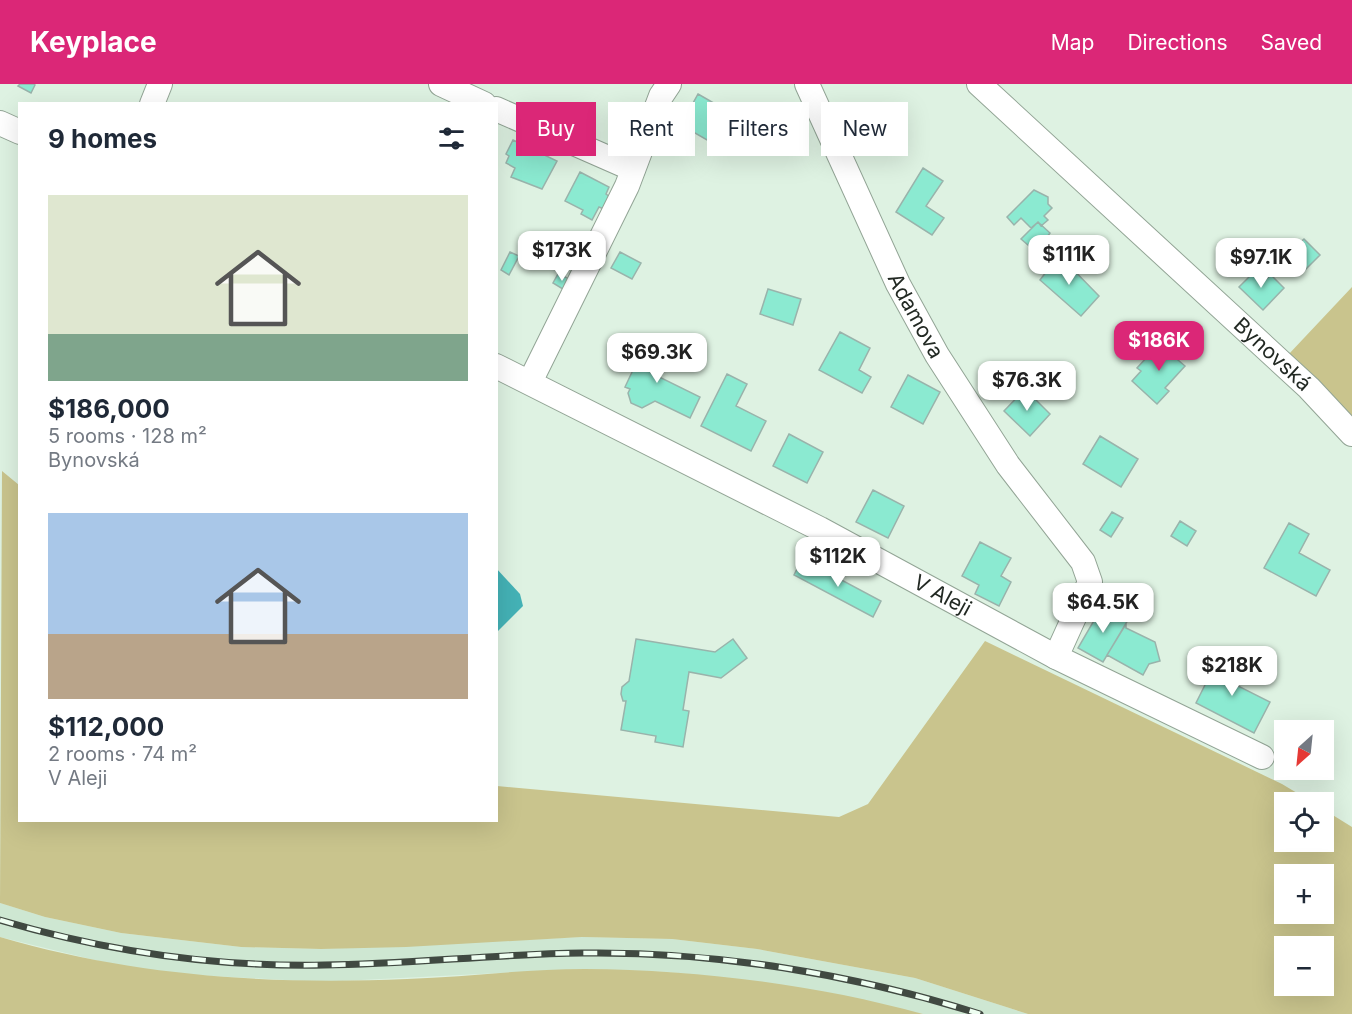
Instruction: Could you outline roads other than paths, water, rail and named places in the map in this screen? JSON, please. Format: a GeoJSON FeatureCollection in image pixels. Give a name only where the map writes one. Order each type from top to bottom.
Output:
{"type":"FeatureCollection","features":[{"type":"Feature","properties":{"kind":"street"},"geometry":{"type":"LineString","coordinates":[[153,102],[160,84]]}},
{"type":"Feature","properties":{"kind":"street"},"geometry":{"type":"LineString","coordinates":[[441,84],[480,102]]}},
{"type":"Feature","properties":{"kind":"street"},"geometry":{"type":"LineString","coordinates":[[530,382],[633,169],[661,96],[669,84]]}},
{"type":"Feature","properties":{"kind":"street","name":"Adamova"},"geometry":{"type":"LineString","coordinates":[[807,84],[898,284],[937,355],[1008,465],[1083,562],[1090,582],[1056,657]]}},
{"type":"Feature","properties":{"kind":"street","name":"Bynovská"},"geometry":{"type":"LineString","coordinates":[[979,84],[1309,388],[1352,434]]}},
{"type":"Feature","properties":{"kind":"street"},"geometry":{"type":"LineString","coordinates":[[498,110],[633,169]]}},
{"type":"Feature","properties":{"kind":"street"},"geometry":{"type":"LineString","coordinates":[[0,123],[18,131]]}},
{"type":"Feature","properties":{"kind":"street","name":"V Aleji"},"geometry":{"type":"LineString","coordinates":[[498,367],[820,530],[1056,657],[1262,757]]}},
{"type":"Feature","properties":{"kind":"water"},"geometry":{"type":"Polygon","coordinates":[[[498,570],[520,594],[523,606],[498,631],[498,570]]]}},
{"type":"Feature","properties":{"kind":"railway"},"geometry":{"type":"LineString","coordinates":[[0,920],[120,948],[160,955],[242,963],[324,965],[582,953],[682,956],[733,961],[833,977],[883,987],[980,1014]]}}]}
